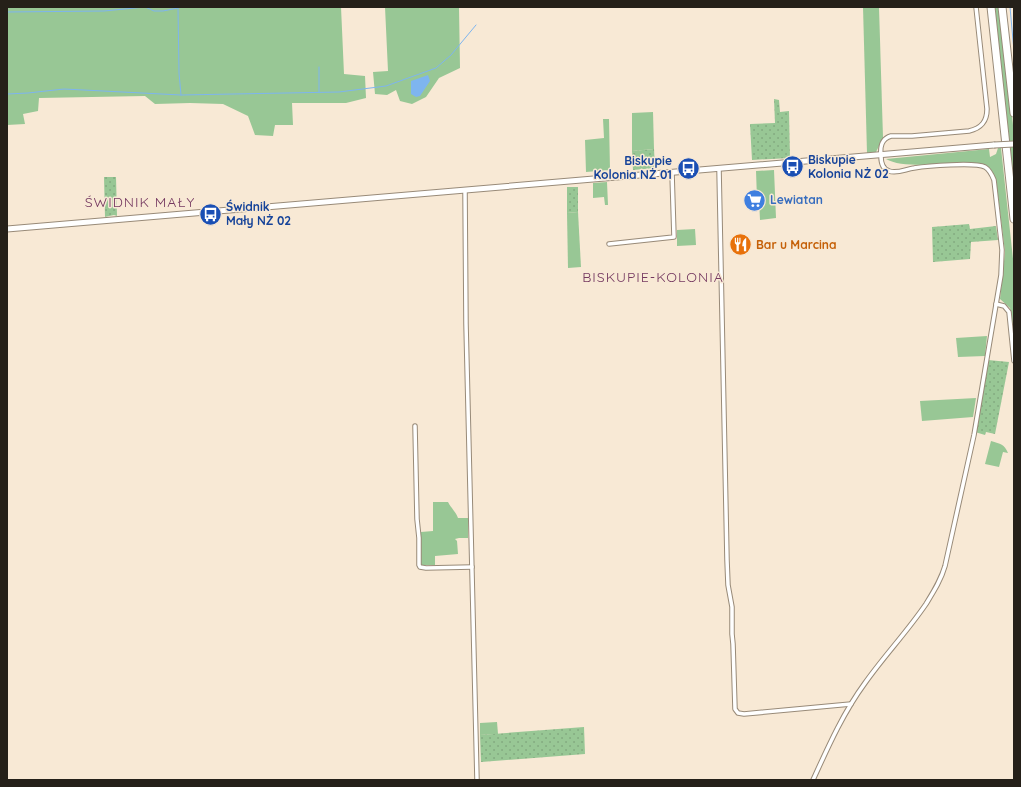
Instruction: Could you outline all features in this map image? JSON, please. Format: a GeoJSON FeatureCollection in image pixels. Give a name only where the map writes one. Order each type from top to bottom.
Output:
{"type":"FeatureCollection","features":[{"type":"Feature","properties":{"kind":"highway"},"geometry":{"type":"LineString","coordinates":[[991,7],[1014,219]]}},
{"type":"Feature","properties":{"kind":"highway"},"geometry":{"type":"LineString","coordinates":[[1002,7],[1014,113]]}},
{"type":"Feature","properties":{"kind":"street"},"geometry":{"type":"LineString","coordinates":[[813,780],[851,704],[866,682],[917,618],[942,576],[974,435],[1003,257],[995,184],[990,171],[983,166],[923,167],[893,172],[884,167],[881,155],[881,144],[887,137],[969,131],[978,128],[985,121],[988,109],[976,7]]}},
{"type":"Feature","properties":{"kind":"street"},"geometry":{"type":"LineString","coordinates":[[7,229],[1014,144]]}},
{"type":"Feature","properties":{"kind":"street"},"geometry":{"type":"LineString","coordinates":[[719,169],[727,560],[728,585],[732,607],[735,709],[738,713],[744,714],[851,704]]}},
{"type":"Feature","properties":{"kind":"street"},"geometry":{"type":"LineString","coordinates":[[609,244],[674,237],[672,173]]}},
{"type":"Feature","properties":{"kind":"street"},"geometry":{"type":"LineString","coordinates":[[465,190],[466,324],[477,780]]}},
{"type":"Feature","properties":{"kind":"street"},"geometry":{"type":"LineString","coordinates":[[996,304],[1004,306],[1009,312],[1014,361]]}},
{"type":"Feature","properties":{"kind":"street"},"geometry":{"type":"LineString","coordinates":[[415,426],[417,519],[420,538],[419,565],[420,567],[426,568],[472,567]]}},
{"type":"Feature","properties":{"kind":"green space"},"geometry":{"type":"Polygon","coordinates":[[[7,7],[341,7],[344,74],[365,76],[366,98],[346,103],[292,103],[293,125],[275,125],[273,136],[255,135],[248,116],[223,104],[155,104],[145,96],[39,98],[38,111],[23,114],[25,124],[7,125],[7,7]]]}},
{"type":"Feature","properties":{"kind":"green space"},"geometry":{"type":"Polygon","coordinates":[[[385,7],[459,7],[460,68],[439,78],[426,97],[412,104],[400,101],[396,90],[387,95],[375,94],[373,72],[388,71],[385,7]]]}},
{"type":"Feature","properties":{"kind":"green space"},"geometry":{"type":"Polygon","coordinates":[[[863,7],[879,7],[883,138],[876,152],[867,153],[863,7]]]}},
{"type":"Feature","properties":{"kind":"green space"},"geometry":{"type":"Polygon","coordinates":[[[993,7],[1000,7],[1014,134],[1014,197],[993,7]]]}},
{"type":"Feature","properties":{"kind":"green space"},"geometry":{"type":"Polygon","coordinates":[[[774,99],[779,100],[780,112],[789,111],[790,158],[752,160],[750,124],[775,123],[774,99]]]}},
{"type":"Feature","properties":{"kind":"green space"},"geometry":{"type":"Polygon","coordinates":[[[653,112],[654,149],[632,151],[632,113],[653,112]]]}},
{"type":"Feature","properties":{"kind":"green space"},"geometry":{"type":"Polygon","coordinates":[[[603,119],[609,119],[610,170],[586,172],[585,140],[604,138],[603,119]]]}},
{"type":"Feature","properties":{"kind":"green space"},"geometry":{"type":"Polygon","coordinates":[[[998,148],[1001,148],[1014,268],[1014,336],[1010,308],[1000,299],[1005,252],[996,180],[992,171],[978,163],[917,165],[894,162],[886,159],[989,149],[990,157],[996,154],[998,148]]]}},
{"type":"Feature","properties":{"kind":"green space"},"geometry":{"type":"Polygon","coordinates":[[[654,149],[655,168],[633,170],[632,151],[654,149]]]}},
{"type":"Feature","properties":{"kind":"green space"},"geometry":{"type":"Polygon","coordinates":[[[774,170],[776,218],[760,220],[759,199],[757,199],[756,171],[774,170]]]}},
{"type":"Feature","properties":{"kind":"green space"},"geometry":{"type":"Polygon","coordinates":[[[104,177],[116,177],[117,216],[114,215],[105,217],[104,177]]]}},
{"type":"Feature","properties":{"kind":"green space"},"geometry":{"type":"Polygon","coordinates":[[[607,182],[608,205],[605,205],[604,197],[593,198],[593,183],[607,182]]]}},
{"type":"Feature","properties":{"kind":"green space"},"geometry":{"type":"Polygon","coordinates":[[[567,187],[578,187],[578,212],[567,213],[567,187]]]}},
{"type":"Feature","properties":{"kind":"green space"},"geometry":{"type":"Polygon","coordinates":[[[578,212],[581,267],[568,268],[567,213],[578,212]]]}},
{"type":"Feature","properties":{"kind":"green space"},"geometry":{"type":"Polygon","coordinates":[[[969,224],[970,229],[996,226],[998,240],[971,242],[970,259],[933,262],[932,227],[969,224]]]}},
{"type":"Feature","properties":{"kind":"green space"},"geometry":{"type":"Polygon","coordinates":[[[695,229],[696,245],[677,246],[677,230],[695,229]]]}},
{"type":"Feature","properties":{"kind":"green space"},"geometry":{"type":"Polygon","coordinates":[[[987,336],[985,356],[958,357],[956,338],[987,336]]]}},
{"type":"Feature","properties":{"kind":"green space"},"geometry":{"type":"Polygon","coordinates":[[[988,360],[1009,362],[995,434],[986,432],[985,435],[975,432],[988,360]]]}},
{"type":"Feature","properties":{"kind":"green space"},"geometry":{"type":"Polygon","coordinates":[[[976,398],[973,417],[922,421],[920,401],[976,398]]]}},
{"type":"Feature","properties":{"kind":"green space"},"geometry":{"type":"Polygon","coordinates":[[[991,441],[1002,445],[1008,453],[1003,452],[999,467],[985,464],[991,441]]]}},
{"type":"Feature","properties":{"kind":"green space"},"geometry":{"type":"Polygon","coordinates":[[[433,502],[448,502],[458,518],[468,518],[468,538],[455,539],[457,541],[458,554],[435,556],[435,565],[421,565],[421,532],[433,531],[433,502]]]}},
{"type":"Feature","properties":{"kind":"green space"},"geometry":{"type":"Polygon","coordinates":[[[497,722],[498,734],[480,735],[480,723],[497,722]]]}},
{"type":"Feature","properties":{"kind":"green space"},"geometry":{"type":"Polygon","coordinates":[[[584,727],[585,754],[481,762],[480,735],[584,727]]]}},
{"type":"Feature","properties":{"kind":"water"},"geometry":{"type":"Polygon","coordinates":[[[428,75],[430,81],[420,96],[416,97],[411,94],[411,81],[428,75]]]}},
{"type":"Feature","properties":{"kind":"waterway"},"geometry":{"type":"LineString","coordinates":[[7,12],[104,11],[145,7],[154,11],[163,11],[178,8],[179,73],[181,95]]}},
{"type":"Feature","properties":{"kind":"waterway"},"geometry":{"type":"LineString","coordinates":[[1010,7],[1014,51]]}},
{"type":"Feature","properties":{"kind":"waterway"},"geometry":{"type":"LineString","coordinates":[[7,94],[64,89],[181,95],[339,92],[386,86],[436,68],[451,55],[476,25]]}},
{"type":"Feature","properties":{"kind":"waterway"},"geometry":{"type":"LineString","coordinates":[[319,67],[319,92]]}},
{"type":"Feature","properties":{"kind":"place","name":"Biskupie Kolonia NŻ 02"},"geometry":{"type":"Point","coordinates":[793,167]}},
{"type":"Feature","properties":{"kind":"place","name":"Biskupie Kolonia NŻ 01"},"geometry":{"type":"Point","coordinates":[688,168]}},
{"type":"Feature","properties":{"kind":"place","name":"Lewiatan"},"geometry":{"type":"Point","coordinates":[754,200]}},
{"type":"Feature","properties":{"kind":"place","name":"Świdnik Mały NŻ 02"},"geometry":{"type":"Point","coordinates":[210,214]}},
{"type":"Feature","properties":{"kind":"place","name":"Bar u Marcina"},"geometry":{"type":"Point","coordinates":[741,245]}},
{"type":"Feature","properties":{"kind":"district","name":"ŚWIDNIK MAŁY"},"geometry":{"type":"Point","coordinates":[140,202]}},
{"type":"Feature","properties":{"kind":"district","name":"BISKUPIE-KOLONIA"},"geometry":{"type":"Point","coordinates":[653,277]}}]}
